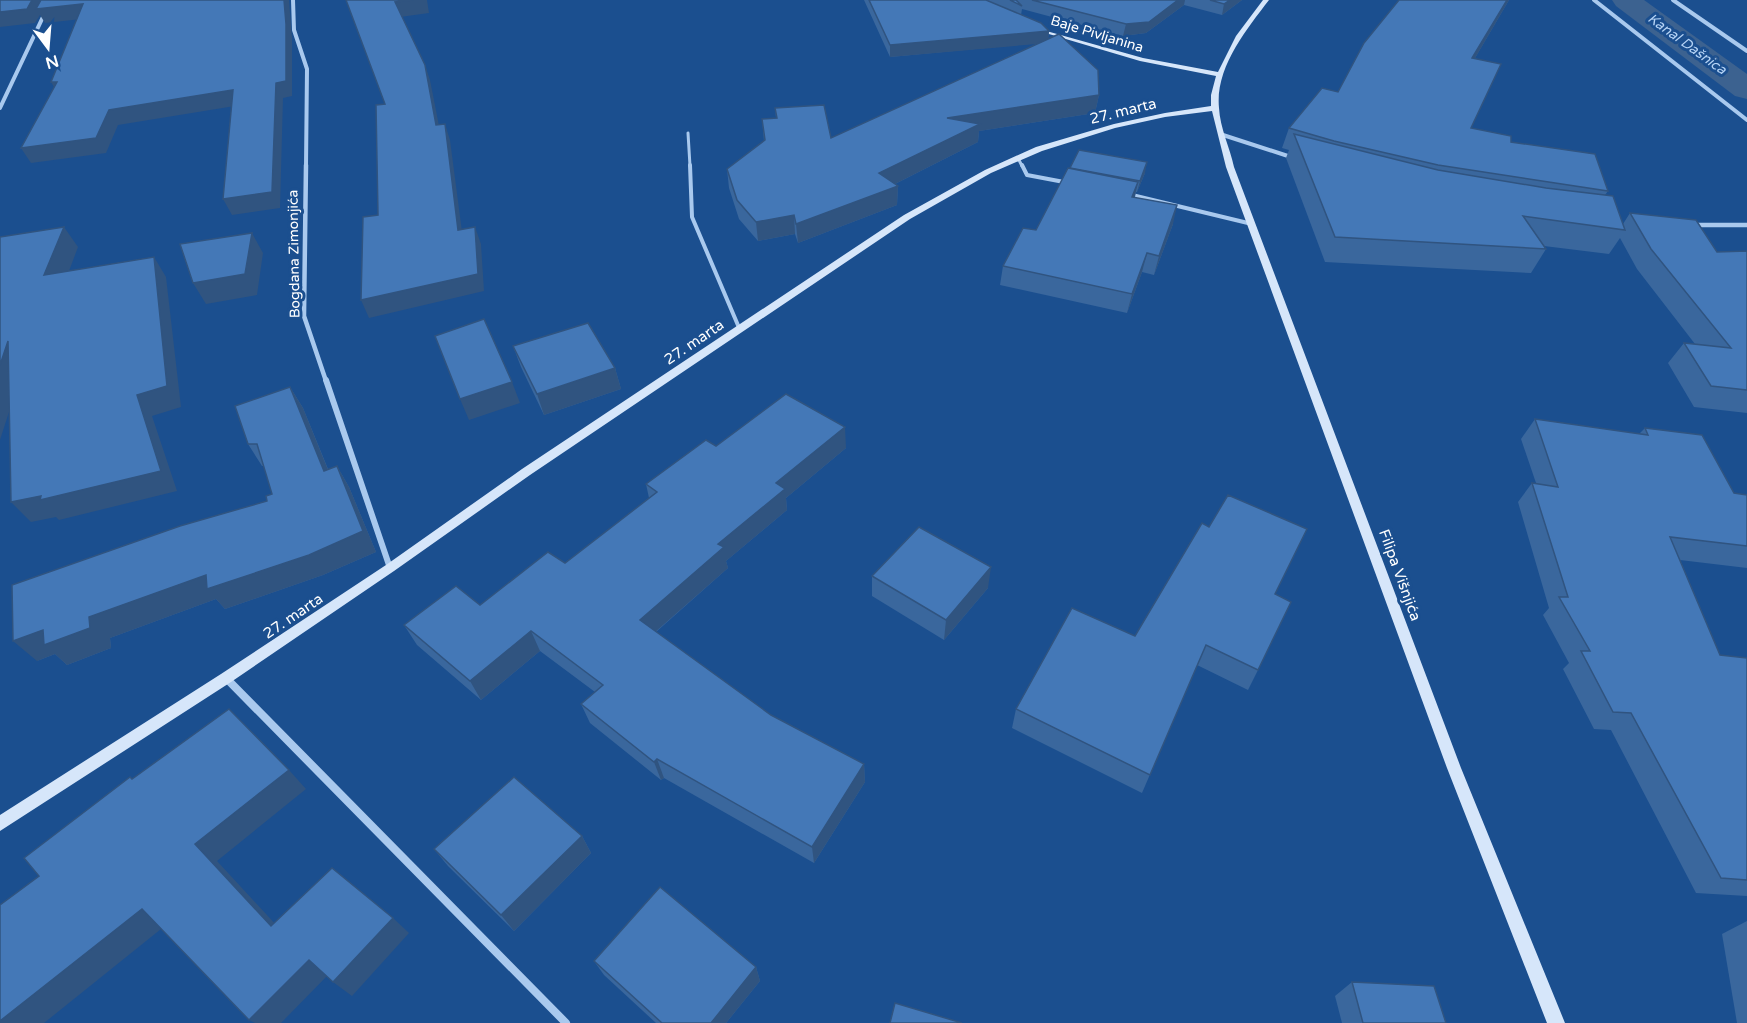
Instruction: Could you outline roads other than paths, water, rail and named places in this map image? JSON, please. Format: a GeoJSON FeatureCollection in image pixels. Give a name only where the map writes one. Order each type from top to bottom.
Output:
{"type":"FeatureCollection","features":[{"type":"Feature","properties":{"kind":"street"},"geometry":{"type":"LineString","coordinates":[[0,108],[51,0]]}},
{"type":"Feature","properties":{"kind":"street","name":"Bogdana Zimonjića"},"geometry":{"type":"LineString","coordinates":[[293,0],[294,30],[307,69],[304,316],[390,568]]}},
{"type":"Feature","properties":{"kind":"street","name":"Filipa Višnjića"},"geometry":{"type":"LineString","coordinates":[[1266,0],[1253,14],[1219,74],[1215,108],[1230,167],[1454,768],[1556,1023]]}},
{"type":"Feature","properties":{"kind":"street"},"geometry":{"type":"LineString","coordinates":[[1594,0],[1747,120]]}},
{"type":"Feature","properties":{"kind":"street"},"geometry":{"type":"LineString","coordinates":[[1673,0],[1747,51]]}},
{"type":"Feature","properties":{"kind":"street","name":"Baje Pivljanina"},"geometry":{"type":"LineString","coordinates":[[1028,26],[1142,60],[1219,74]]}},
{"type":"Feature","properties":{"kind":"street","name":"27. marta"},"geometry":{"type":"LineString","coordinates":[[0,824],[226,678],[390,568],[526,472],[907,217],[968,181],[1018,158],[1056,144],[1134,123],[1215,108]]}},
{"type":"Feature","properties":{"kind":"street"},"geometry":{"type":"LineString","coordinates":[[1223,135],[1304,161]]}},
{"type":"Feature","properties":{"kind":"street"},"geometry":{"type":"LineString","coordinates":[[1692,225],[1747,225]]}},
{"type":"Feature","properties":{"kind":"street"},"geometry":{"type":"LineString","coordinates":[[226,678],[566,1023]]}},
{"type":"Feature","properties":{"kind":"lane"},"geometry":{"type":"LineString","coordinates":[[688,133],[692,217],[740,330]]}},
{"type":"Feature","properties":{"kind":"lane"},"geometry":{"type":"LineString","coordinates":[[1018,158],[1028,175],[1073,183]]}},
{"type":"Feature","properties":{"kind":"lane"},"geometry":{"type":"LineString","coordinates":[[1129,194],[1252,224]]}},
{"type":"Feature","properties":{"kind":"waterway","name":"Kanal Dašnica"},"geometry":{"type":"LineString","coordinates":[[1626,0],[1747,89]]}}]}
